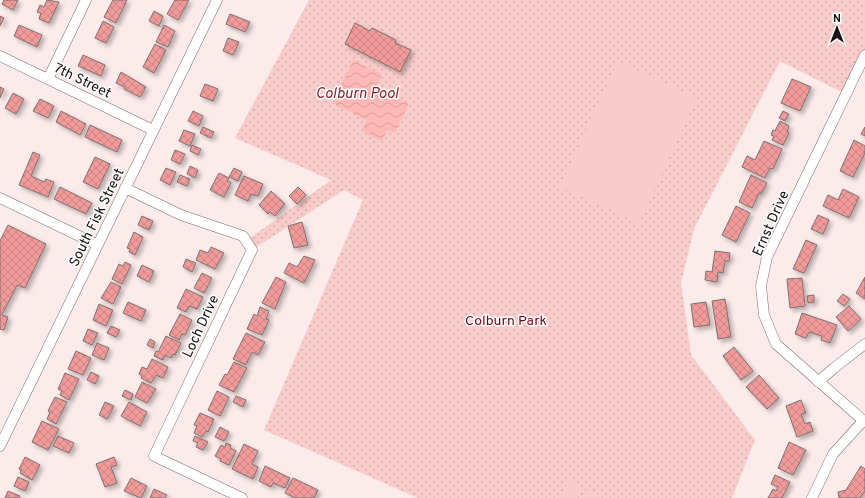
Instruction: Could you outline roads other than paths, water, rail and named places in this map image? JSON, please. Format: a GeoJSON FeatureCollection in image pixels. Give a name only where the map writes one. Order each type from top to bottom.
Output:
{"type":"FeatureCollection","features":[{"type":"Feature","properties":{"kind":"street"},"geometry":{"type":"LineString","coordinates":[[48,79],[86,0]]}},
{"type":"Feature","properties":{"kind":"street","name":"South Fisk Street"},"geometry":{"type":"LineString","coordinates":[[0,446],[217,0]]}},
{"type":"Feature","properties":{"kind":"street","name":"Ernst Drive"},"geometry":{"type":"LineString","coordinates":[[864,421],[776,344],[764,315],[761,286],[767,258],[865,55]]}},
{"type":"Feature","properties":{"kind":"street","name":"7th Street"},"geometry":{"type":"LineString","coordinates":[[0,56],[153,130]]}},
{"type":"Feature","properties":{"kind":"street","name":"Loch Drive"},"geometry":{"type":"LineString","coordinates":[[125,188],[181,215],[243,236],[252,250],[154,456],[242,498]]}},
{"type":"Feature","properties":{"kind":"street"},"geometry":{"type":"LineString","coordinates":[[0,198],[98,245]]}},
{"type":"Feature","properties":{"kind":"street"},"geometry":{"type":"LineString","coordinates":[[818,382],[865,344]]}},
{"type":"Feature","properties":{"kind":"street"},"geometry":{"type":"LineString","coordinates":[[812,498],[833,454],[864,421]]}},
{"type":"Feature","properties":{"kind":"water","name":"Colburn Pool"},"geometry":{"type":"Polygon","coordinates":[[[353,60],[382,74],[376,88],[409,104],[395,133],[387,130],[382,141],[362,131],[367,120],[332,103],[353,60]]]}},
{"type":"Feature","properties":{"kind":"park label","name":"Colburn Park"},"geometry":{"type":"Point","coordinates":[506,320]}}]}
